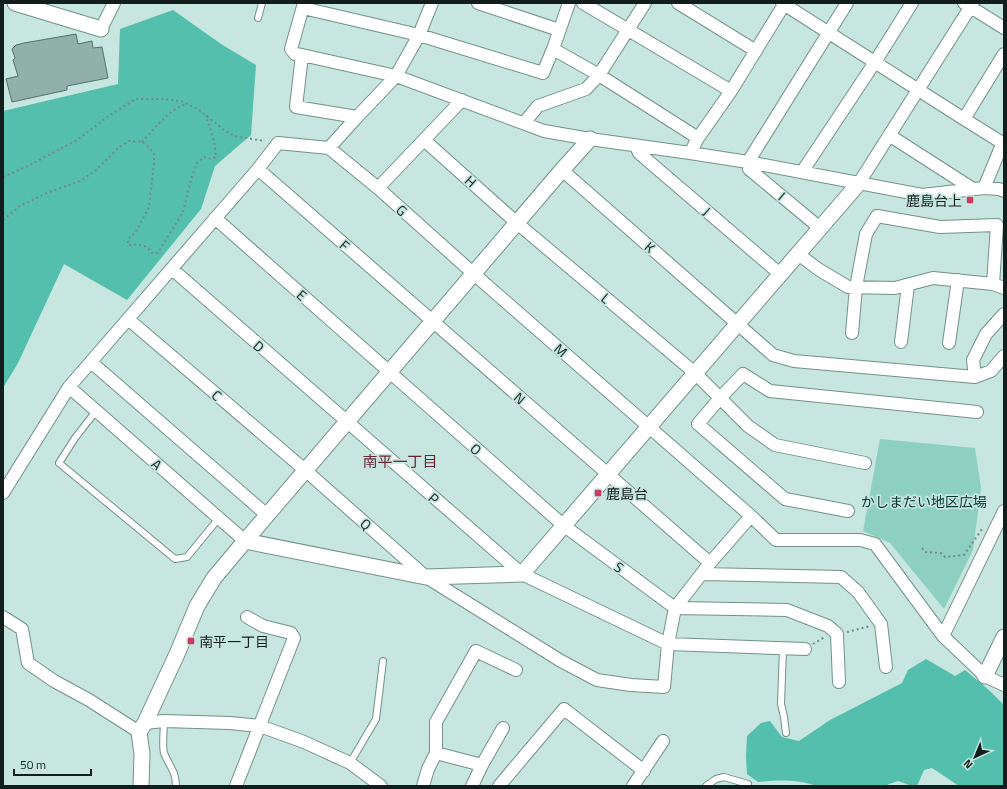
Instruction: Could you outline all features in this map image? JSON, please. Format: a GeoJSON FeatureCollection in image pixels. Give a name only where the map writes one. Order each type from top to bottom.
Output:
{"type":"FeatureCollection","features":[{"type":"Feature","properties":{"kind":"street"},"geometry":{"type":"LineString","coordinates":[[15,3],[101,30],[114,3]]}},
{"type":"Feature","properties":{"kind":"street"},"geometry":{"type":"LineString","coordinates":[[3,493],[69,387],[258,169],[278,143],[329,148],[396,76],[419,35],[432,3]]}},
{"type":"Feature","properties":{"kind":"street"},"geometry":{"type":"LineString","coordinates":[[478,3],[560,30]]}},
{"type":"Feature","properties":{"kind":"street"},"geometry":{"type":"LineString","coordinates":[[569,3],[543,73],[419,35],[304,5],[291,49],[295,54],[396,76],[544,131],[636,146],[690,152],[922,195],[978,189],[999,189],[1004,191]]}},
{"type":"Feature","properties":{"kind":"street"},"geometry":{"type":"LineString","coordinates":[[583,3],[731,91]]}},
{"type":"Feature","properties":{"kind":"street"},"geometry":{"type":"LineString","coordinates":[[524,123],[538,106],[586,89],[599,75],[645,3]]}},
{"type":"Feature","properties":{"kind":"street"},"geometry":{"type":"LineString","coordinates":[[678,3],[756,51]]}},
{"type":"Feature","properties":{"kind":"street"},"geometry":{"type":"LineString","coordinates":[[748,162],[847,3]]}},
{"type":"Feature","properties":{"kind":"street"},"geometry":{"type":"LineString","coordinates":[[802,172],[912,3]]}},
{"type":"Feature","properties":{"kind":"street"},"geometry":{"type":"LineString","coordinates":[[690,152],[731,91],[784,4],[1004,145],[1001,147],[978,189]]}},
{"type":"Feature","properties":{"kind":"street"},"geometry":{"type":"LineString","coordinates":[[245,540],[426,577],[522,574],[859,183],[918,90],[969,4],[1004,28]]}},
{"type":"Feature","properties":{"kind":"street"},"geometry":{"type":"LineString","coordinates":[[553,49],[599,75],[698,138]]}},
{"type":"Feature","properties":{"kind":"street"},"geometry":{"type":"LineString","coordinates":[[964,119],[1004,54]]}},
{"type":"Feature","properties":{"kind":"street"},"geometry":{"type":"LineString","coordinates":[[302,55],[296,107],[357,117]]}},
{"type":"Feature","properties":{"kind":"street"},"geometry":{"type":"LineString","coordinates":[[378,188],[462,100]]}},
{"type":"Feature","properties":{"kind":"street"},"geometry":{"type":"LineString","coordinates":[[889,135],[978,189]]}},
{"type":"Feature","properties":{"kind":"street"},"geometry":{"type":"LineString","coordinates":[[141,786],[142,728],[177,654],[197,606],[214,578],[590,139]]}},
{"type":"Feature","properties":{"kind":"street","name":"H"},"geometry":{"type":"LineString","coordinates":[[424,140],[517,223]]}},
{"type":"Feature","properties":{"kind":"street","name":"J"},"geometry":{"type":"LineString","coordinates":[[636,146],[640,153],[780,274]]}},
{"type":"Feature","properties":{"kind":"street","name":"G"},"geometry":{"type":"LineString","coordinates":[[329,148],[378,188],[474,274]]}},
{"type":"Feature","properties":{"kind":"street","name":"I"},"geometry":{"type":"LineString","coordinates":[[748,162],[749,169],[820,228]]}},
{"type":"Feature","properties":{"kind":"street","name":"F"},"geometry":{"type":"LineString","coordinates":[[258,169],[433,322]]}},
{"type":"Feature","properties":{"kind":"street","name":"K"},"geometry":{"type":"LineString","coordinates":[[562,170],[774,355],[794,361],[975,377]]}},
{"type":"Feature","properties":{"kind":"street"},"geometry":{"type":"LineString","coordinates":[[798,254],[818,269],[848,287],[856,287],[895,288],[933,278],[998,286],[997,225],[940,227],[876,216],[866,234],[856,287],[852,334]]}},
{"type":"Feature","properties":{"kind":"street","name":"E"},"geometry":{"type":"LineString","coordinates":[[215,218],[390,372]]}},
{"type":"Feature","properties":{"kind":"street","name":"L"},"geometry":{"type":"LineString","coordinates":[[517,223],[695,373],[748,426],[775,445],[865,463]]}},
{"type":"Feature","properties":{"kind":"street","name":"D"},"geometry":{"type":"LineString","coordinates":[[172,269],[347,422]]}},
{"type":"Feature","properties":{"kind":"street","name":"M"},"geometry":{"type":"LineString","coordinates":[[474,274],[751,516],[776,540],[860,540],[875,544],[943,636],[985,676],[1004,685]]}},
{"type":"Feature","properties":{"kind":"street"},"geometry":{"type":"LineString","coordinates":[[949,343],[958,280]]}},
{"type":"Feature","properties":{"kind":"street"},"geometry":{"type":"LineString","coordinates":[[901,342],[908,285]]}},
{"type":"Feature","properties":{"kind":"street"},"geometry":{"type":"LineString","coordinates":[[1004,314],[986,334],[973,360],[975,377],[992,371],[1004,356]]}},
{"type":"Feature","properties":{"kind":"street","name":"C"},"geometry":{"type":"LineString","coordinates":[[128,319],[305,470]]}},
{"type":"Feature","properties":{"kind":"street","name":"N"},"geometry":{"type":"LineString","coordinates":[[433,322],[710,563]]}},
{"type":"Feature","properties":{"kind":"street"},"geometry":{"type":"LineString","coordinates":[[92,362],[267,515]]}},
{"type":"Feature","properties":{"kind":"street","name":"O"},"geometry":{"type":"LineString","coordinates":[[390,372],[563,525]]}},
{"type":"Feature","properties":{"kind":"street"},"geometry":{"type":"LineString","coordinates":[[848,511],[785,499],[698,424],[743,374],[770,391],[977,412]]}},
{"type":"Feature","properties":{"kind":"street","name":"A"},"geometry":{"type":"LineString","coordinates":[[69,387],[245,540]]}},
{"type":"Feature","properties":{"kind":"street","name":"P"},"geometry":{"type":"LineString","coordinates":[[347,422],[522,574],[668,644]]}},
{"type":"Feature","properties":{"kind":"street","name":"Q"},"geometry":{"type":"LineString","coordinates":[[305,470],[426,577],[561,660],[597,680],[632,685],[664,687],[668,644]]}},
{"type":"Feature","properties":{"kind":"street"},"geometry":{"type":"LineString","coordinates":[[943,636],[1004,511]]}},
{"type":"Feature","properties":{"kind":"street"},"geometry":{"type":"LineString","coordinates":[[751,516],[710,563],[675,608],[668,644],[805,649]]}},
{"type":"Feature","properties":{"kind":"street","name":"S"},"geometry":{"type":"LineString","coordinates":[[563,525],[675,608]]}},
{"type":"Feature","properties":{"kind":"street"},"geometry":{"type":"LineString","coordinates":[[701,574],[841,577],[858,592],[881,624],[886,667]]}},
{"type":"Feature","properties":{"kind":"street"},"geometry":{"type":"LineString","coordinates":[[675,608],[788,610],[828,626],[836,633],[839,682]]}},
{"type":"Feature","properties":{"kind":"street"},"geometry":{"type":"LineString","coordinates":[[3,617],[22,629],[28,663],[54,681],[142,728],[164,721],[230,723],[260,726],[304,742],[350,762],[381,786]]}},
{"type":"Feature","properties":{"kind":"street"},"geometry":{"type":"LineString","coordinates":[[236,786],[294,638],[291,633],[264,626],[246,617]]}},
{"type":"Feature","properties":{"kind":"street"},"geometry":{"type":"LineString","coordinates":[[985,676],[1004,637]]}},
{"type":"Feature","properties":{"kind":"street"},"geometry":{"type":"LineString","coordinates":[[423,786],[428,769],[436,753],[436,722],[476,650],[516,670]]}},
{"type":"Feature","properties":{"kind":"street"},"geometry":{"type":"LineString","coordinates":[[499,786],[564,709],[644,771]]}},
{"type":"Feature","properties":{"kind":"street"},"geometry":{"type":"LineString","coordinates":[[475,785],[482,765],[503,728]]}},
{"type":"Feature","properties":{"kind":"street"},"geometry":{"type":"LineString","coordinates":[[633,786],[664,741]]}},
{"type":"Feature","properties":{"kind":"street"},"geometry":{"type":"LineString","coordinates":[[436,753],[482,765]]}},
{"type":"Feature","properties":{"kind":"lane"},"geometry":{"type":"LineString","coordinates":[[258,18],[262,3]]}},
{"type":"Feature","properties":{"kind":"lane"},"geometry":{"type":"LineString","coordinates":[[96,411],[75,438],[59,464],[175,559],[187,557],[219,518]]}},
{"type":"Feature","properties":{"kind":"lane"},"geometry":{"type":"LineString","coordinates":[[783,648],[781,704],[786,733]]}},
{"type":"Feature","properties":{"kind":"lane"},"geometry":{"type":"LineString","coordinates":[[350,762],[376,719],[383,661]]}},
{"type":"Feature","properties":{"kind":"lane"},"geometry":{"type":"LineString","coordinates":[[164,721],[163,751],[167,761],[174,771],[176,786]]}},
{"type":"Feature","properties":{"kind":"lane"},"geometry":{"type":"LineString","coordinates":[[706,786],[716,779],[724,777],[748,784]]}},
{"type":"Feature","properties":{"kind":"path"},"geometry":{"type":"LineString","coordinates":[[3,177],[77,140],[110,115],[136,99],[164,99],[181,101],[198,109],[224,130],[234,136],[278,143]]}},
{"type":"Feature","properties":{"kind":"path"},"geometry":{"type":"LineString","coordinates":[[142,142],[164,118],[178,107],[187,104]]}},
{"type":"Feature","properties":{"kind":"path"},"geometry":{"type":"LineString","coordinates":[[3,220],[20,206],[47,193],[80,181],[95,171],[118,148],[129,141],[142,142],[148,146],[154,154],[149,207],[135,233],[128,239],[128,245],[142,245],[149,248],[152,253],[158,252],[183,212],[192,176],[197,163],[204,157],[211,159],[216,157],[214,141],[206,115]]}},
{"type":"Feature","properties":{"kind":"path"},"geometry":{"type":"LineString","coordinates":[[922,548],[925,552],[941,553],[945,557],[964,555],[985,524]]}},
{"type":"Feature","properties":{"kind":"path"},"geometry":{"type":"LineString","coordinates":[[805,649],[836,633],[881,624]]}},
{"type":"Feature","properties":{"kind":"green space"},"geometry":{"type":"Polygon","coordinates":[[[173,10],[221,44],[256,65],[251,135],[215,166],[201,209],[127,300],[64,264],[18,363],[3,388],[3,111],[118,84],[120,29],[173,10]]]}},
{"type":"Feature","properties":{"kind":"green space","name":"かしまだい地区広場"},"geometry":{"type":"Polygon","coordinates":[[[880,439],[975,448],[981,488],[973,550],[944,609],[890,543],[863,531],[880,439]]]}},
{"type":"Feature","properties":{"kind":"green space"},"geometry":{"type":"Polygon","coordinates":[[[926,659],[955,676],[965,670],[1004,705],[1004,786],[959,786],[932,768],[924,770],[917,786],[912,786],[898,781],[884,786],[816,786],[802,782],[758,782],[747,774],[747,736],[761,723],[770,721],[782,737],[799,741],[830,720],[902,683],[908,670],[926,659]]]}},
{"type":"Feature","properties":{"kind":"building"},"geometry":{"type":"Polygon","coordinates":[[[76,34],[78,44],[92,41],[93,48],[102,47],[108,78],[67,86],[67,90],[12,102],[6,79],[18,76],[13,60],[15,58],[12,49],[16,45],[24,43],[76,34]]]}},
{"type":"Feature","properties":{"kind":"place","name":"鹿島台上"},"geometry":{"type":"Point","coordinates":[970,200]}},
{"type":"Feature","properties":{"kind":"place","name":"鹿島台"},"geometry":{"type":"Point","coordinates":[598,493]}},
{"type":"Feature","properties":{"kind":"place","name":"南平一丁目"},"geometry":{"type":"Point","coordinates":[191,641]}},
{"type":"Feature","properties":{"kind":"district","name":"南平一丁目"},"geometry":{"type":"Point","coordinates":[400,461]}}]}
